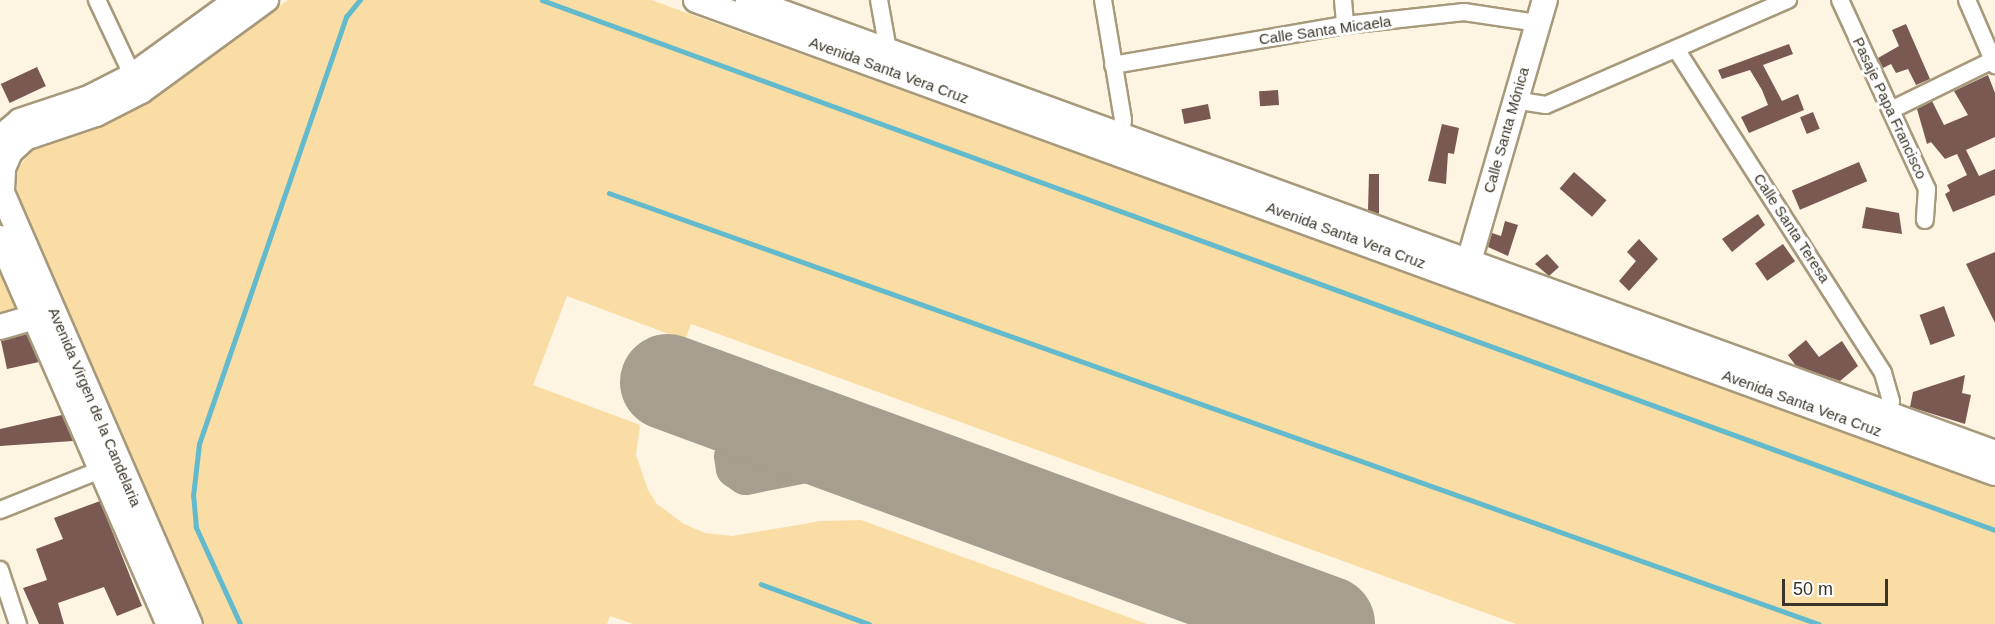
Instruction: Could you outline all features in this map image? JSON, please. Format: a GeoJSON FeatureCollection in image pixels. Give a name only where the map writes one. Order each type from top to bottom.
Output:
{"type":"FeatureCollection","features":[{"type":"Feature","properties":{"kind":"main road"},"geometry":{"type":"LineString","coordinates":[[1,189],[7,160],[25,138],[96,114],[237,0]]}},
{"type":"Feature","properties":{"kind":"main road"},"geometry":{"type":"LineString","coordinates":[[0,138],[10,123],[136,83],[266,0]]}},
{"type":"Feature","properties":{"kind":"main road","name":"Avenida Santa Vera Cruz"},"geometry":{"type":"LineString","coordinates":[[696,0],[1995,473]]}},
{"type":"Feature","properties":{"kind":"main road","name":"Calle Santa Mónica"},"geometry":{"type":"LineString","coordinates":[[1469,261],[1514,100],[1545,0]]}},
{"type":"Feature","properties":{"kind":"main road","name":"Avenida Santa Vera Cruz"},"geometry":{"type":"LineString","coordinates":[[757,2],[1995,453]]}},
{"type":"Feature","properties":{"kind":"main road","name":"Avenida Virgen de la Candelaria"},"geometry":{"type":"LineString","coordinates":[[1,189],[44,315],[109,466],[169,624]]}},
{"type":"Feature","properties":{"kind":"main road","name":"Avenida Virgen de la Candelaria"},"geometry":{"type":"LineString","coordinates":[[0,238],[44,315]]}},
{"type":"Feature","properties":{"kind":"main road"},"geometry":{"type":"LineString","coordinates":[[0,327],[44,315]]}},
{"type":"Feature","properties":{"kind":"main road","name":"Avenida Virgen de la Candelaria"},"geometry":{"type":"LineString","coordinates":[[109,466],[190,624]]}},
{"type":"Feature","properties":{"kind":"street"},"geometry":{"type":"LineString","coordinates":[[97,0],[136,83]]}},
{"type":"Feature","properties":{"kind":"street"},"geometry":{"type":"LineString","coordinates":[[879,0],[888,50]]}},
{"type":"Feature","properties":{"kind":"street"},"geometry":{"type":"LineString","coordinates":[[1103,0],[1123,120],[1121,134]]}},
{"type":"Feature","properties":{"kind":"street"},"geometry":{"type":"LineString","coordinates":[[1343,0],[1345,25]]}},
{"type":"Feature","properties":{"kind":"street"},"geometry":{"type":"LineString","coordinates":[[1514,100],[1546,105],[1788,0]]}},
{"type":"Feature","properties":{"kind":"street","name":"Pasaje Papa Francisco"},"geometry":{"type":"LineString","coordinates":[[1840,0],[1927,189],[1925,220]]}},
{"type":"Feature","properties":{"kind":"street"},"geometry":{"type":"LineString","coordinates":[[1891,110],[1994,62],[1967,0]]}},
{"type":"Feature","properties":{"kind":"street","name":"Calle Santa Micaela"},"geometry":{"type":"LineString","coordinates":[[1113,65],[1345,25],[1464,12],[1538,23]]}},
{"type":"Feature","properties":{"kind":"street","name":"Calle Santa Teresa"},"geometry":{"type":"LineString","coordinates":[[1676,49],[1883,373],[1891,401],[1887,414]]}},
{"type":"Feature","properties":{"kind":"street"},"geometry":{"type":"LineString","coordinates":[[0,510],[109,466]]}},
{"type":"Feature","properties":{"kind":"street"},"geometry":{"type":"LineString","coordinates":[[0,570],[18,624]]}},
{"type":"Feature","properties":{"kind":"shaded area"},"geometry":{"type":"Polygon","coordinates":[[[288,0],[651,0],[1995,485],[1995,624],[1516,624],[691,324],[685,340],[567,296],[533,385],[640,425],[636,455],[648,490],[657,504],[684,524],[705,533],[732,536],[821,521],[861,520],[1147,624],[633,624],[610,616],[607,624],[204,624],[18,200],[15,173],[33,148],[112,122],[132,111],[288,0]]]}},
{"type":"Feature","properties":{"kind":"shaded area"},"geometry":{"type":"Polygon","coordinates":[[[0,265],[22,315],[0,319],[0,265]]]}},
{"type":"Feature","properties":{"kind":"building"},"geometry":{"type":"Polygon","coordinates":[[[1906,24],[1930,79],[1916,85],[1908,69],[1896,73],[1891,64],[1883,68],[1878,58],[1899,46],[1892,30],[1906,24]]]}},
{"type":"Feature","properties":{"kind":"building"},"geometry":{"type":"Polygon","coordinates":[[[1789,44],[1793,54],[1763,65],[1782,101],[1798,94],[1804,110],[1749,133],[1741,117],[1768,105],[1762,90],[1750,70],[1722,79],[1718,70],[1789,44]]]}},
{"type":"Feature","properties":{"kind":"building"},"geometry":{"type":"Polygon","coordinates":[[[37,67],[46,86],[10,103],[1,84],[37,67]]]}},
{"type":"Feature","properties":{"kind":"building"},"geometry":{"type":"Polygon","coordinates":[[[1988,75],[1995,93],[1995,137],[1966,150],[1979,176],[1995,169],[1995,195],[1953,212],[1945,194],[1950,191],[1947,185],[1967,175],[1957,154],[1945,159],[1931,142],[1927,144],[1917,109],[1932,101],[1944,125],[1968,115],[1954,91],[1988,75]]]}},
{"type":"Feature","properties":{"kind":"building"},"geometry":{"type":"Polygon","coordinates":[[[1278,90],[1279,105],[1260,106],[1259,91],[1278,90]]]}},
{"type":"Feature","properties":{"kind":"building"},"geometry":{"type":"Polygon","coordinates":[[[1208,104],[1211,119],[1184,124],[1181,109],[1208,104]]]}},
{"type":"Feature","properties":{"kind":"building"},"geometry":{"type":"Polygon","coordinates":[[[1813,112],[1820,129],[1807,134],[1800,117],[1813,112]]]}},
{"type":"Feature","properties":{"kind":"building"},"geometry":{"type":"Polygon","coordinates":[[[1442,124],[1459,128],[1454,154],[1448,153],[1446,184],[1428,181],[1442,124]]]}},
{"type":"Feature","properties":{"kind":"building"},"geometry":{"type":"Polygon","coordinates":[[[1859,162],[1867,181],[1800,210],[1792,191],[1859,162]]]}},
{"type":"Feature","properties":{"kind":"building"},"geometry":{"type":"Polygon","coordinates":[[[1574,172],[1606,200],[1592,217],[1560,189],[1574,172]]]}},
{"type":"Feature","properties":{"kind":"building"},"geometry":{"type":"Polygon","coordinates":[[[1369,174],[1379,174],[1379,214],[1368,210],[1369,174]]]}},
{"type":"Feature","properties":{"kind":"building"},"geometry":{"type":"Polygon","coordinates":[[[1866,207],[1899,213],[1902,234],[1862,228],[1866,207]]]}},
{"type":"Feature","properties":{"kind":"building"},"geometry":{"type":"Polygon","coordinates":[[[1758,214],[1765,225],[1732,252],[1722,239],[1758,214]]]}},
{"type":"Feature","properties":{"kind":"building"},"geometry":{"type":"Polygon","coordinates":[[[1505,221],[1518,225],[1508,256],[1488,247],[1492,233],[1501,236],[1505,221]]]}},
{"type":"Feature","properties":{"kind":"building"},"geometry":{"type":"Polygon","coordinates":[[[1639,239],[1658,259],[1629,291],[1619,281],[1636,261],[1627,252],[1639,239]]]}},
{"type":"Feature","properties":{"kind":"building"},"geometry":{"type":"Polygon","coordinates":[[[1783,244],[1795,261],[1767,281],[1755,264],[1783,244]]]}},
{"type":"Feature","properties":{"kind":"building"},"geometry":{"type":"Polygon","coordinates":[[[1995,252],[1995,323],[1966,264],[1995,252]]]}},
{"type":"Feature","properties":{"kind":"building"},"geometry":{"type":"Polygon","coordinates":[[[1547,254],[1559,267],[1549,276],[1535,264],[1547,254]]]}},
{"type":"Feature","properties":{"kind":"building"},"geometry":{"type":"Polygon","coordinates":[[[1944,306],[1955,336],[1931,345],[1920,315],[1944,306]]]}},
{"type":"Feature","properties":{"kind":"building"},"geometry":{"type":"Polygon","coordinates":[[[27,334],[39,362],[7,369],[1,341],[27,334]]]}},
{"type":"Feature","properties":{"kind":"building"},"geometry":{"type":"Polygon","coordinates":[[[1806,340],[1819,357],[1842,341],[1858,366],[1840,381],[1796,366],[1788,355],[1806,340]]]}},
{"type":"Feature","properties":{"kind":"building"},"geometry":{"type":"Polygon","coordinates":[[[1965,375],[1962,393],[1971,395],[1965,424],[1910,407],[1913,392],[1965,375]]]}},
{"type":"Feature","properties":{"kind":"building"},"geometry":{"type":"Polygon","coordinates":[[[62,415],[73,441],[0,446],[0,429],[62,415]]]}},
{"type":"Feature","properties":{"kind":"building"},"geometry":{"type":"Polygon","coordinates":[[[100,501],[142,606],[117,616],[104,587],[58,603],[64,624],[39,624],[23,588],[47,580],[36,549],[63,539],[54,518],[100,501]]]}},
{"type":"Feature","properties":{"kind":"waterway"},"geometry":{"type":"LineString","coordinates":[[240,624],[196,528],[193,496],[199,444],[346,17],[360,0]]}},
{"type":"Feature","properties":{"kind":"waterway"},"geometry":{"type":"LineString","coordinates":[[542,0],[1995,530]]}},
{"type":"Feature","properties":{"kind":"waterway"},"geometry":{"type":"LineString","coordinates":[[609,193],[1819,624]]}},
{"type":"Feature","properties":{"kind":"waterway"},"geometry":{"type":"LineString","coordinates":[[761,584],[869,624]]}},
{"type":"Feature","properties":{"kind":"taxiway"},"geometry":{"type":"LineString","coordinates":[[733,456],[735,468],[745,475],[826,459],[872,457]]}},
{"type":"Feature","properties":{"kind":"runway"},"geometry":{"type":"LineString","coordinates":[[668,382],[1327,624]]}}]}
